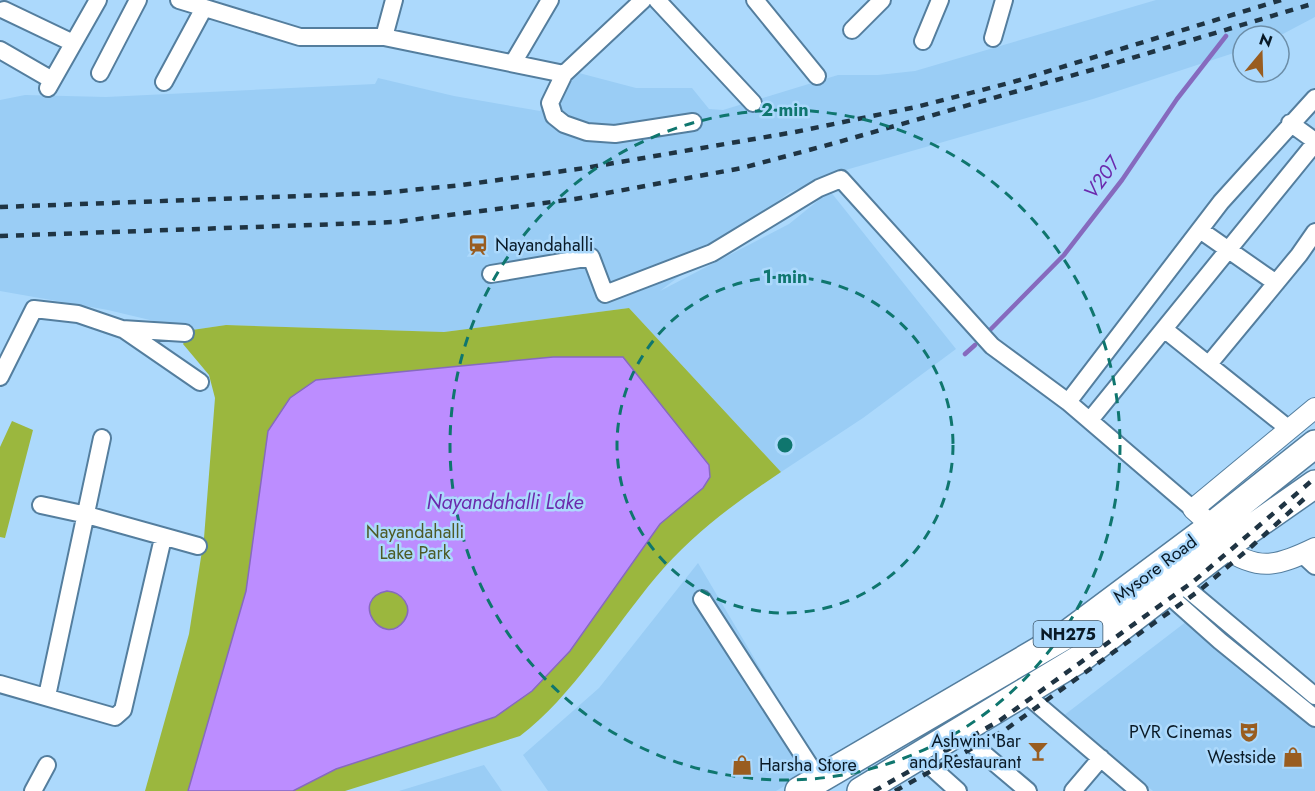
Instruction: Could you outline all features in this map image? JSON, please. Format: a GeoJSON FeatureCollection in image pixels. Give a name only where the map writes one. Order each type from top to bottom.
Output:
{"type":"FeatureCollection","features":[{"type":"Feature","properties":{"kind":"highway","name":"Mysore Road"},"geometry":{"type":"LineString","coordinates":[[809,785],[1066,635],[1210,528],[1315,444]]}},
{"type":"Feature","properties":{"kind":"highway","name":"Mysore Road"},"geometry":{"type":"LineString","coordinates":[[861,791],[1081,658],[1172,587],[1210,528],[1315,484]]}},
{"type":"Feature","properties":{"kind":"street"},"geometry":{"type":"LineString","coordinates":[[100,73],[138,0]]}},
{"type":"Feature","properties":{"kind":"street"},"geometry":{"type":"LineString","coordinates":[[179,0],[300,37],[384,37],[564,74]]}},
{"type":"Feature","properties":{"kind":"street"},"geometry":{"type":"LineString","coordinates":[[384,37],[394,0]]}},
{"type":"Feature","properties":{"kind":"street"},"geometry":{"type":"LineString","coordinates":[[513,63],[550,0]]}},
{"type":"Feature","properties":{"kind":"street"},"geometry":{"type":"LineString","coordinates":[[643,0],[564,74],[550,103],[554,116],[564,124],[587,132],[615,134],[693,122]]}},
{"type":"Feature","properties":{"kind":"street"},"geometry":{"type":"LineString","coordinates":[[657,0],[753,103]]}},
{"type":"Feature","properties":{"kind":"street"},"geometry":{"type":"LineString","coordinates":[[755,0],[817,76]]}},
{"type":"Feature","properties":{"kind":"street"},"geometry":{"type":"LineString","coordinates":[[852,30],[882,0]]}},
{"type":"Feature","properties":{"kind":"street"},"geometry":{"type":"LineString","coordinates":[[923,41],[940,0]]}},
{"type":"Feature","properties":{"kind":"street"},"geometry":{"type":"LineString","coordinates":[[993,38],[1004,0]]}},
{"type":"Feature","properties":{"kind":"street"},"geometry":{"type":"LineString","coordinates":[[0,50],[50,84],[94,1]]}},
{"type":"Feature","properties":{"kind":"street"},"geometry":{"type":"LineString","coordinates":[[164,82],[204,8]]}},
{"type":"Feature","properties":{"kind":"street"},"geometry":{"type":"LineString","coordinates":[[4,10],[73,43]]}},
{"type":"Feature","properties":{"kind":"street"},"geometry":{"type":"LineString","coordinates":[[1068,402],[1221,202],[1315,98]]}},
{"type":"Feature","properties":{"kind":"street"},"geometry":{"type":"LineString","coordinates":[[1090,420],[1315,142],[1290,123]]}},
{"type":"Feature","properties":{"kind":"street"},"geometry":{"type":"LineString","coordinates":[[491,274],[591,257],[605,294],[712,253],[841,178],[992,346],[1090,420],[1240,558],[1256,564],[1271,564],[1311,556]]}},
{"type":"Feature","properties":{"kind":"street"},"geometry":{"type":"LineString","coordinates":[[1200,230],[1276,283]]}},
{"type":"Feature","properties":{"kind":"street"},"geometry":{"type":"LineString","coordinates":[[1209,364],[1299,255],[1315,232]]}},
{"type":"Feature","properties":{"kind":"street"},"geometry":{"type":"LineString","coordinates":[[0,377],[34,309],[78,314],[122,329],[185,333]]}},
{"type":"Feature","properties":{"kind":"street"},"geometry":{"type":"LineString","coordinates":[[122,329],[200,382]]}},
{"type":"Feature","properties":{"kind":"street"},"geometry":{"type":"LineString","coordinates":[[1164,329],[1289,429]]}},
{"type":"Feature","properties":{"kind":"street"},"geometry":{"type":"LineString","coordinates":[[1210,528],[1289,429],[1315,408]]}},
{"type":"Feature","properties":{"kind":"street"},"geometry":{"type":"LineString","coordinates":[[47,696],[102,438]]}},
{"type":"Feature","properties":{"kind":"street"},"geometry":{"type":"LineString","coordinates":[[41,505],[87,515],[198,546]]}},
{"type":"Feature","properties":{"kind":"street"},"geometry":{"type":"LineString","coordinates":[[0,684],[115,717],[123,710],[163,538]]}},
{"type":"Feature","properties":{"kind":"street"},"geometry":{"type":"LineString","coordinates":[[1172,587],[1315,696]]}},
{"type":"Feature","properties":{"kind":"street"},"geometry":{"type":"LineString","coordinates":[[1172,587],[1220,641],[1315,718]]}},
{"type":"Feature","properties":{"kind":"street"},"geometry":{"type":"LineString","coordinates":[[702,599],[809,785]]}},
{"type":"Feature","properties":{"kind":"street"},"geometry":{"type":"LineString","coordinates":[[1023,692],[1140,791]]}},
{"type":"Feature","properties":{"kind":"street"},"geometry":{"type":"LineString","coordinates":[[958,732],[1028,791]]}},
{"type":"Feature","properties":{"kind":"street"},"geometry":{"type":"LineString","coordinates":[[919,756],[958,791]]}},
{"type":"Feature","properties":{"kind":"street"},"geometry":{"type":"LineString","coordinates":[[1073,791],[1101,758]]}},
{"type":"Feature","properties":{"kind":"street"},"geometry":{"type":"LineString","coordinates":[[33,791],[47,765]]}},
{"type":"Feature","properties":{"kind":"shaded area"},"geometry":{"type":"Polygon","coordinates":[[[1156,0],[1315,0],[1315,17],[1291,30],[1291,24],[1231,24],[1231,54],[1093,99],[849,169],[790,192],[660,291],[789,224],[830,191],[956,349],[863,418],[781,472],[629,308],[444,332],[226,325],[192,330],[108,310],[0,291],[0,100],[25,95],[106,97],[375,84],[378,78],[454,96],[540,111],[573,74],[579,73],[636,88],[692,88],[709,109],[723,110],[838,75],[878,75],[915,71],[1156,0]]]}},
{"type":"Feature","properties":{"kind":"shaded area"},"geometry":{"type":"Polygon","coordinates":[[[698,563],[818,766],[776,791],[548,791],[523,755],[599,688],[698,563]]]}},
{"type":"Feature","properties":{"kind":"shaded area"},"geometry":{"type":"Polygon","coordinates":[[[1208,605],[1315,699],[1315,791],[1153,791],[1063,716],[1208,605]]]}},
{"type":"Feature","properties":{"kind":"shaded area"},"geometry":{"type":"Polygon","coordinates":[[[484,765],[502,791],[399,791],[484,765]]]}},
{"type":"Feature","properties":{"kind":"green space","name":"Nayandahalli Lake"},"geometry":{"type":"Polygon","coordinates":[[[629,308],[781,472],[747,495],[684,547],[656,577],[574,682],[539,720],[520,736],[345,791],[145,791],[189,634],[204,538],[215,398],[209,375],[183,344],[192,330],[226,325],[444,332],[629,308]]]}},
{"type":"Feature","properties":{"kind":"green space"},"geometry":{"type":"Polygon","coordinates":[[[12,421],[33,430],[5,538],[0,537],[0,447],[12,421]]]}},
{"type":"Feature","properties":{"kind":"water","name":"Nayandahalli Lake"},"geometry":{"type":"Polygon","coordinates":[[[553,357],[623,357],[709,465],[710,477],[703,488],[660,524],[570,651],[532,691],[495,717],[336,769],[293,791],[188,791],[246,591],[268,431],[290,398],[316,380],[553,357]],[[387,591],[376,596],[370,603],[373,620],[379,626],[387,629],[396,628],[404,621],[408,611],[402,597],[387,591]]]}},
{"type":"Feature","properties":{"kind":"waterway","name":"V207"},"geometry":{"type":"LineString","coordinates":[[991,329],[1064,255],[1122,180],[1177,99],[1226,36]]}},
{"type":"Feature","properties":{"kind":"waterway","name":"V207"},"geometry":{"type":"LineString","coordinates":[[965,354],[975,345]]}},
{"type":"Feature","properties":{"kind":"railway"},"geometry":{"type":"LineString","coordinates":[[0,207],[381,193],[462,185],[585,168],[795,132],[916,107],[1013,82],[1281,0]]}},
{"type":"Feature","properties":{"kind":"railway"},"geometry":{"type":"LineString","coordinates":[[0,236],[395,222],[575,199],[742,168],[1102,67],[1315,3]]}},
{"type":"Feature","properties":{"kind":"railway"},"geometry":{"type":"LineString","coordinates":[[874,791],[999,721],[1194,581],[1315,478]]}},
{"type":"Feature","properties":{"kind":"railway"},"geometry":{"type":"LineString","coordinates":[[895,791],[1005,730],[1200,590],[1304,499]]}},
{"type":"Feature","properties":{"kind":"place","name":"Nayandahalli"},"geometry":{"type":"Point","coordinates":[478,245]}},
{"type":"Feature","properties":{"kind":"place","name":"PVR Cinemas"},"geometry":{"type":"Point","coordinates":[1249,732]}},
{"type":"Feature","properties":{"kind":"place","name":"Ashwini Bar and Restaurant"},"geometry":{"type":"Point","coordinates":[1038,751]}},
{"type":"Feature","properties":{"kind":"place","name":"Westside"},"geometry":{"type":"Point","coordinates":[1293,757]}},
{"type":"Feature","properties":{"kind":"place","name":"Harsha Store"},"geometry":{"type":"Point","coordinates":[742,765]}},
{"type":"Feature","properties":{"kind":"park label","name":"Nayandahalli Lake Park"},"geometry":{"type":"Point","coordinates":[415,542]}}]}
